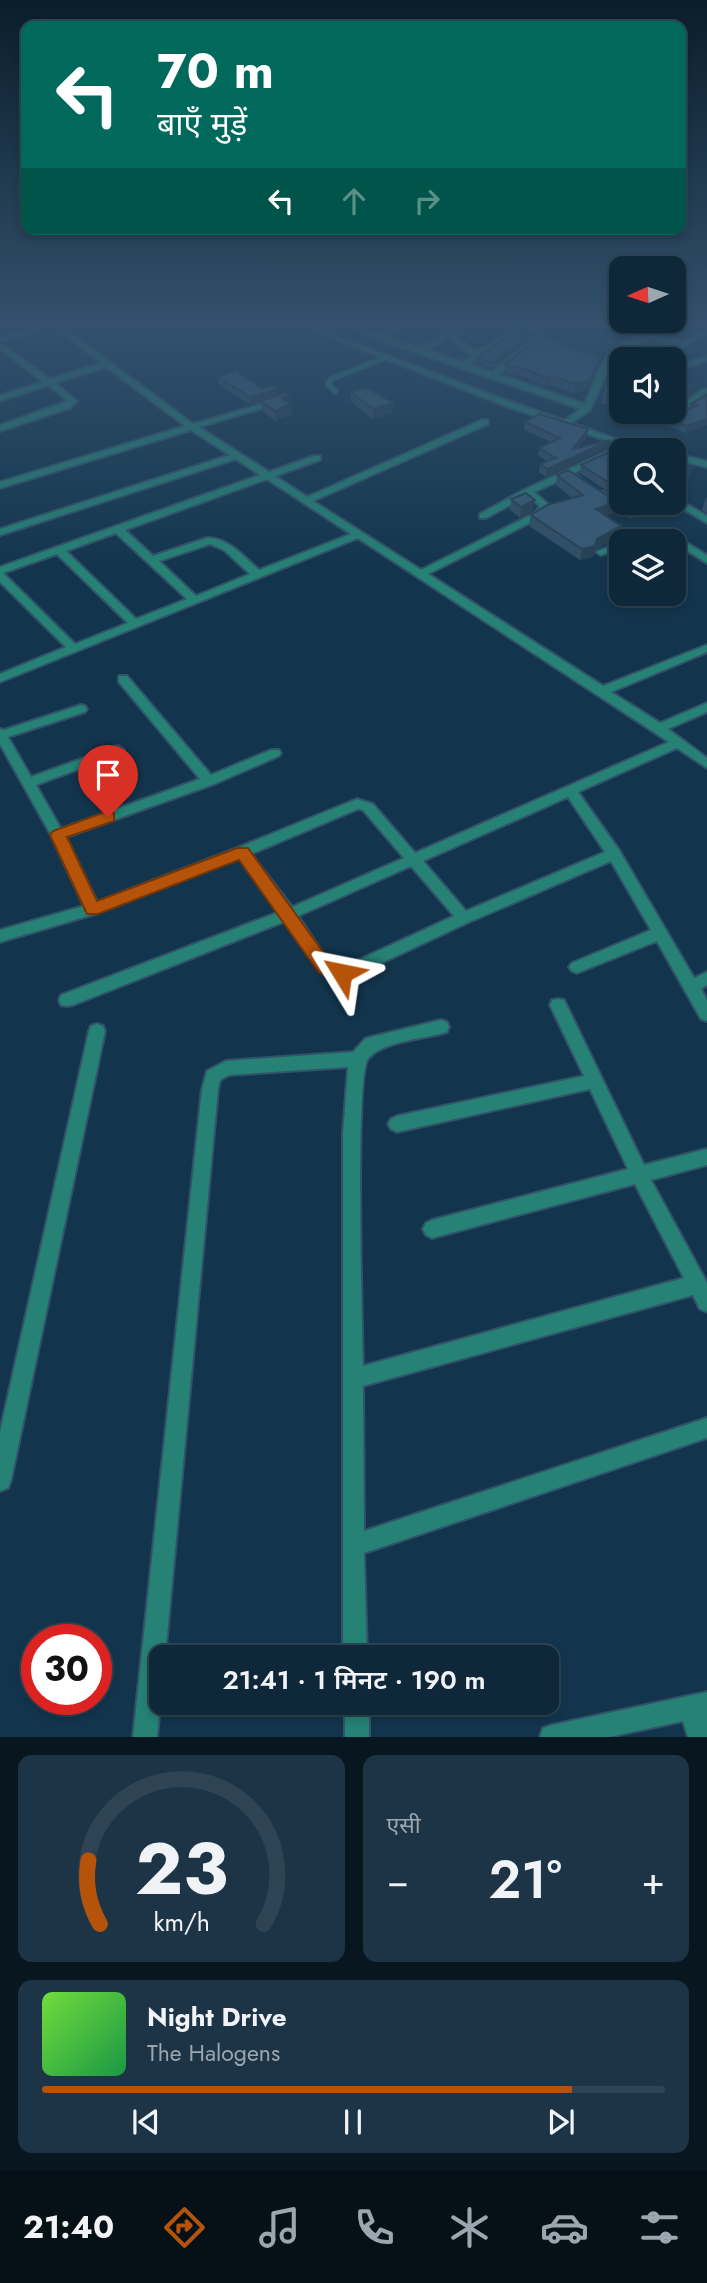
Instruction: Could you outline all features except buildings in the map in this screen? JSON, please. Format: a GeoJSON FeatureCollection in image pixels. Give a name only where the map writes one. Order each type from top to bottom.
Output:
{"type":"FeatureCollection","features":[{"type":"Feature","properties":{"kind":"street"},"geometry":{"type":"LineString","coordinates":[[0,428],[57,408]]}},
{"type":"Feature","properties":{"kind":"street"},"geometry":{"type":"LineString","coordinates":[[167,408],[237,456],[603,691],[707,764]]}},
{"type":"Feature","properties":{"kind":"street"},"geometry":{"type":"LineString","coordinates":[[0,485],[253,408]]}},
{"type":"Feature","properties":{"kind":"street"},"geometry":{"type":"LineString","coordinates":[[532,408],[611,438]]}},
{"type":"Feature","properties":{"kind":"street"},"geometry":{"type":"LineString","coordinates":[[569,421],[587,408]]}},
{"type":"Feature","properties":{"kind":"street"},"geometry":{"type":"LineString","coordinates":[[307,500],[485,422]]}},
{"type":"Feature","properties":{"kind":"street"},"geometry":{"type":"LineString","coordinates":[[483,516],[609,454]]}},
{"type":"Feature","properties":{"kind":"street"},"geometry":{"type":"LineString","coordinates":[[0,531],[237,456]]}},
{"type":"Feature","properties":{"kind":"street"},"geometry":{"type":"LineString","coordinates":[[73,648],[0,573],[317,458]]}},
{"type":"Feature","properties":{"kind":"street"},"geometry":{"type":"LineString","coordinates":[[686,460],[707,464]]}},
{"type":"Feature","properties":{"kind":"street"},"geometry":{"type":"LineString","coordinates":[[566,473],[584,483]]}},
{"type":"Feature","properties":{"kind":"street"},"geometry":{"type":"LineString","coordinates":[[594,489],[609,499]]}},
{"type":"Feature","properties":{"kind":"street"},"geometry":{"type":"LineString","coordinates":[[421,574],[544,510],[542,501],[527,492]]}},
{"type":"Feature","properties":{"kind":"street"},"geometry":{"type":"LineString","coordinates":[[686,507],[707,520]]}},
{"type":"Feature","properties":{"kind":"street"},"geometry":{"type":"LineString","coordinates":[[118,529],[194,600]]}},
{"type":"Feature","properties":{"kind":"street"},"geometry":{"type":"LineString","coordinates":[[0,678],[359,534]]}},
{"type":"Feature","properties":{"kind":"street"},"geometry":{"type":"LineString","coordinates":[[153,560],[211,540],[228,548],[258,575]]}},
{"type":"Feature","properties":{"kind":"street"},"geometry":{"type":"LineString","coordinates":[[686,547],[707,561]]}},
{"type":"Feature","properties":{"kind":"street"},"geometry":{"type":"LineString","coordinates":[[601,552],[609,549]]}},
{"type":"Feature","properties":{"kind":"street"},"geometry":{"type":"LineString","coordinates":[[59,550],[135,624]]}},
{"type":"Feature","properties":{"kind":"street"},"geometry":{"type":"LineString","coordinates":[[603,691],[707,648]]}},
{"type":"Feature","properties":{"kind":"street"},"geometry":{"type":"LineString","coordinates":[[123,679],[209,781]]}},
{"type":"Feature","properties":{"kind":"street"},"geometry":{"type":"LineString","coordinates":[[659,728],[707,707]]}},
{"type":"Feature","properties":{"kind":"street"},"geometry":{"type":"LineString","coordinates":[[81,709],[1,734],[58,835],[93,909]]}},
{"type":"Feature","properties":{"kind":"street"},"geometry":{"type":"LineString","coordinates":[[67,1000],[289,914],[678,743]]}},
{"type":"Feature","properties":{"kind":"street"},"geometry":{"type":"LineString","coordinates":[[28,783],[118,750]]}},
{"type":"Feature","properties":{"kind":"street"},"geometry":{"type":"LineString","coordinates":[[58,835],[209,781],[275,753]]}},
{"type":"Feature","properties":{"kind":"street"},"geometry":{"type":"LineString","coordinates":[[570,790],[614,855],[707,1014]]}},
{"type":"Feature","properties":{"kind":"street"},"geometry":{"type":"LineString","coordinates":[[0,936],[93,909],[243,852],[357,804],[368,807],[464,918]]}},
{"type":"Feature","properties":{"kind":"street"},"geometry":{"type":"LineString","coordinates":[[243,852],[325,968],[337,973],[355,969],[464,918],[614,855]]}},
{"type":"Feature","properties":{"kind":"street"},"geometry":{"type":"LineString","coordinates":[[578,967],[660,933]]}},
{"type":"Feature","properties":{"kind":"street"},"geometry":{"type":"LineString","coordinates":[[691,986],[707,978]]}},
{"type":"Feature","properties":{"kind":"street"},"geometry":{"type":"LineString","coordinates":[[558,1005],[640,1176],[707,1302]]}},
{"type":"Feature","properties":{"kind":"street"},"geometry":{"type":"LineString","coordinates":[[355,1645],[352,1134],[357,1059],[371,1044],[442,1027]]}},
{"type":"Feature","properties":{"kind":"street"},"geometry":{"type":"LineString","coordinates":[[0,1480],[97,1031]]}},
{"type":"Feature","properties":{"kind":"street"},"geometry":{"type":"LineString","coordinates":[[145,1737],[213,1076],[233,1067],[357,1059]]}},
{"type":"Feature","properties":{"kind":"street"},"geometry":{"type":"LineString","coordinates":[[397,1124],[595,1081]]}},
{"type":"Feature","properties":{"kind":"street"},"geometry":{"type":"LineString","coordinates":[[432,1229],[707,1157]]}},
{"type":"Feature","properties":{"kind":"street"},"geometry":{"type":"LineString","coordinates":[[352,1379],[697,1284]]}},
{"type":"Feature","properties":{"kind":"street"},"geometry":{"type":"LineString","coordinates":[[353,1546],[707,1428]]}},
{"type":"Feature","properties":{"kind":"street"},"geometry":{"type":"LineString","coordinates":[[552,1737],[699,1705],[700,1737]]}},
{"type":"Feature","properties":{"kind":"street"},"geometry":{"type":"LineString","coordinates":[[357,1715],[357,1737]]}},
{"type":"Feature","properties":{"kind":"route"},"geometry":{"type":"LineString","coordinates":[[108,817],[58,835],[93,909],[243,852],[325,968],[342,973]]}}]}
